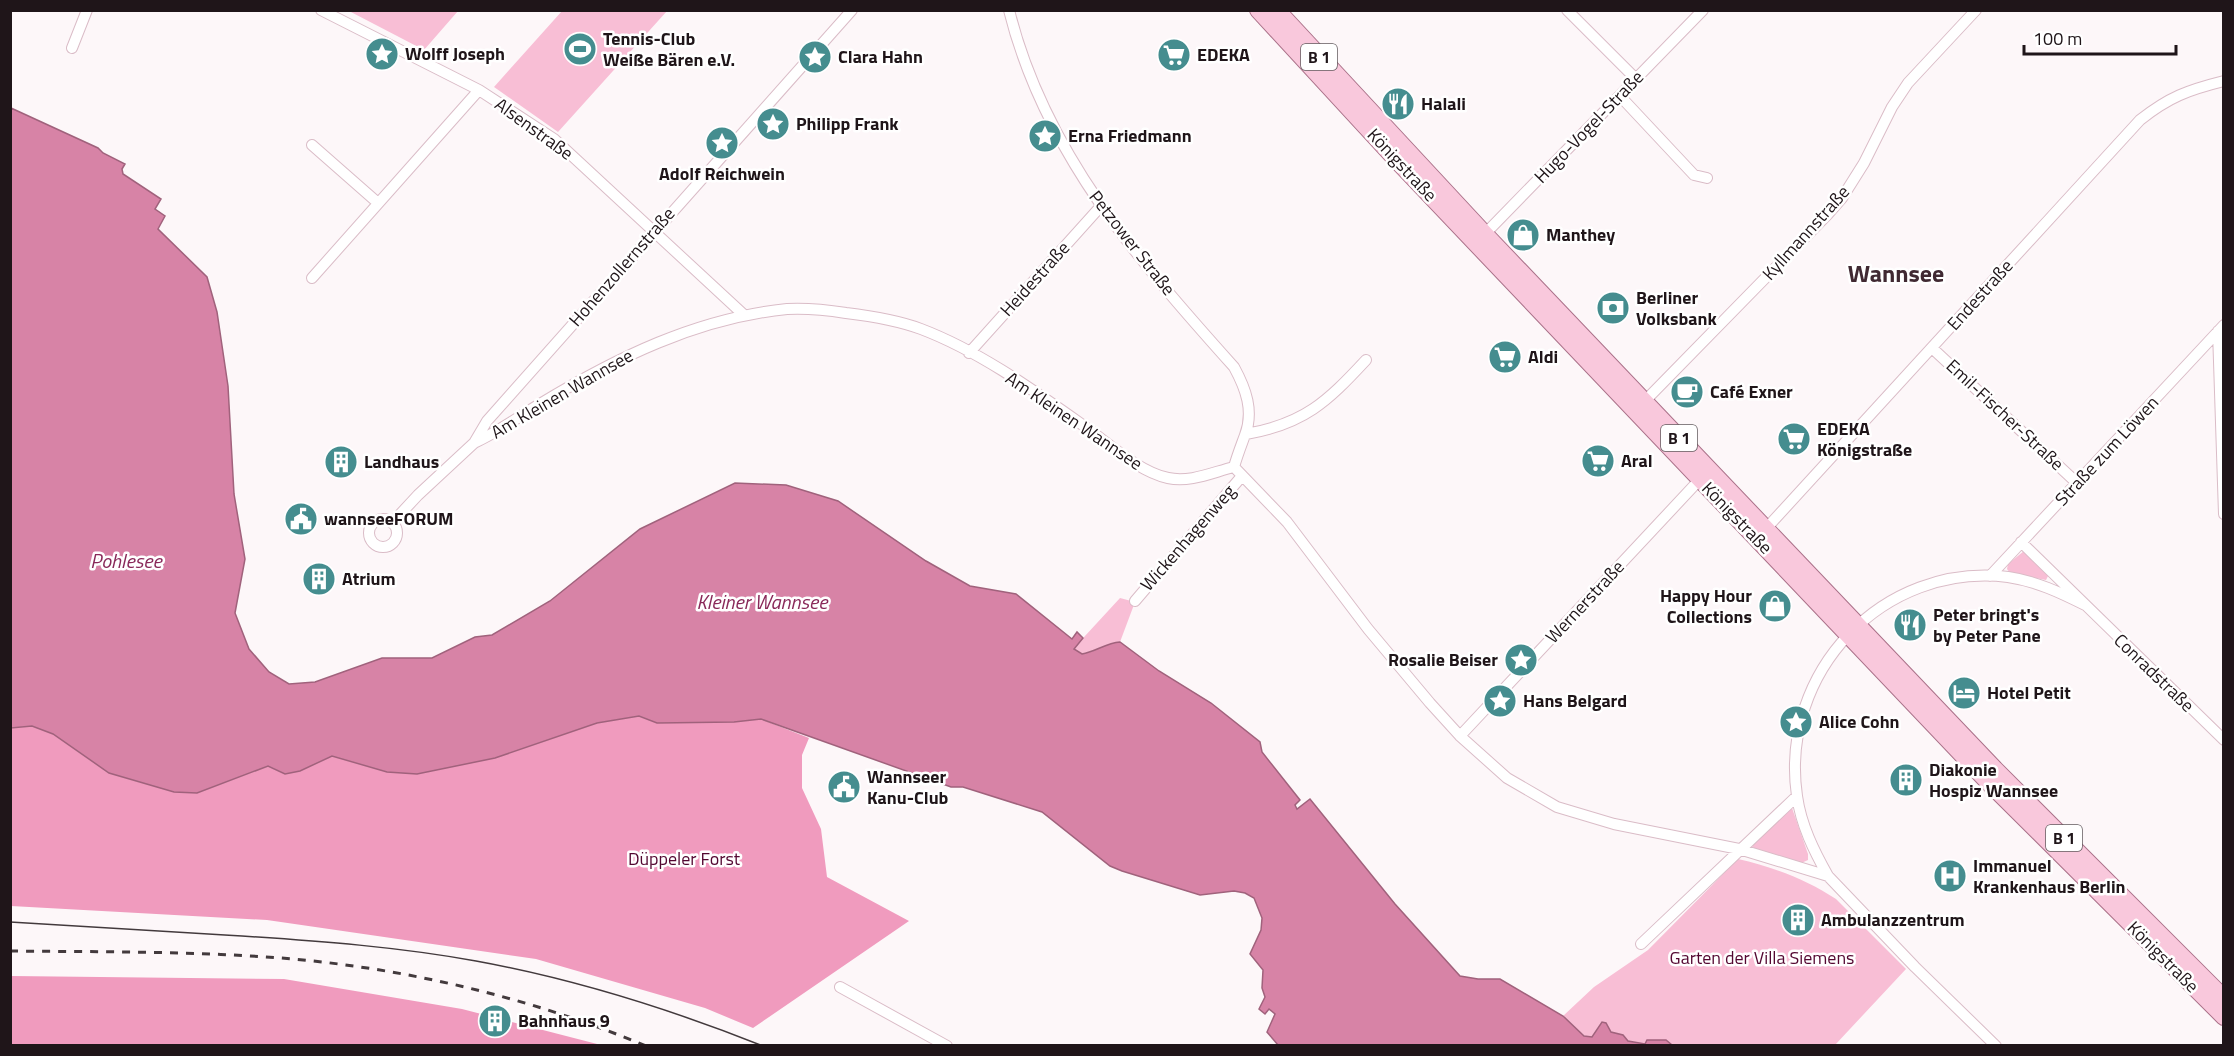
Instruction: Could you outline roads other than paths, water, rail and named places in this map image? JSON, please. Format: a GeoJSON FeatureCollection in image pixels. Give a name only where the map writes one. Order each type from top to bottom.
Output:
{"type":"FeatureCollection","features":[{"type":"Feature","properties":{"kind":"main road","name":"Königstraße"},"geometry":{"type":"LineString","coordinates":[[1258,10],[1480,238],[1853,630],[2223,998]]}},
{"type":"Feature","properties":{"kind":"main road","name":"Königstraße"},"geometry":{"type":"LineString","coordinates":[[1277,10],[1480,238]]}},
{"type":"Feature","properties":{"kind":"main road","name":"Königstraße"},"geometry":{"type":"LineString","coordinates":[[1853,630],[1985,779],[2223,1017]]}},
{"type":"Feature","properties":{"kind":"street"},"geometry":{"type":"LineString","coordinates":[[72,48],[87,10]]}},
{"type":"Feature","properties":{"kind":"street","name":"Alsenstraße"},"geometry":{"type":"LineString","coordinates":[[321,10],[479,90],[554,139],[744,315]]}},
{"type":"Feature","properties":{"kind":"street","name":"Hohenzollernstraße"},"geometry":{"type":"LineString","coordinates":[[393,523],[418,495],[474,443],[487,421],[852,10]]}},
{"type":"Feature","properties":{"kind":"street","name":"Petzower Straße"},"geometry":{"type":"LineString","coordinates":[[1009,10],[1028,77],[1065,150],[1101,206],[1148,267],[1234,367],[1245,388],[1249,403],[1246,434],[1234,467]]}},
{"type":"Feature","properties":{"kind":"street"},"geometry":{"type":"LineString","coordinates":[[1567,10],[1636,79]]}},
{"type":"Feature","properties":{"kind":"street","name":"Hugo-Vogel-Straße"},"geometry":{"type":"LineString","coordinates":[[1480,238],[1703,10]]}},
{"type":"Feature","properties":{"kind":"street","name":"Kyllmannstraße"},"geometry":{"type":"LineString","coordinates":[[1640,406],[1842,198],[1864,163],[1892,107],[1908,83],[1976,10]]}},
{"type":"Feature","properties":{"kind":"street","name":"Endestraße"},"geometry":{"type":"LineString","coordinates":[[1761,533],[2140,120],[2163,102],[2184,92],[2223,81]]}},
{"type":"Feature","properties":{"kind":"street"},"geometry":{"type":"LineString","coordinates":[[312,278],[479,90]]}},
{"type":"Feature","properties":{"kind":"street"},"geometry":{"type":"LineString","coordinates":[[1620,96],[1694,175],[1707,178]]}},
{"type":"Feature","properties":{"kind":"street"},"geometry":{"type":"LineString","coordinates":[[312,145],[378,203]]}},
{"type":"Feature","properties":{"kind":"street","name":"Heidestraße"},"geometry":{"type":"LineString","coordinates":[[969,353],[1101,206]]}},
{"type":"Feature","properties":{"kind":"street","name":"Am Kleinen Wannsee"},"geometry":{"type":"LineString","coordinates":[[474,443],[494,434],[539,404],[639,350],[690,330],[744,315],[790,309],[833,311],[878,317],[921,329],[969,353],[1029,388],[1144,469],[1168,478],[1188,479],[1234,467]]}},
{"type":"Feature","properties":{"kind":"street"},"geometry":{"type":"LineString","coordinates":[[2221,328],[2223,514]]}},
{"type":"Feature","properties":{"kind":"street","name":"Straße zum Löwen"},"geometry":{"type":"LineString","coordinates":[[1990,576],[2221,328]]}},
{"type":"Feature","properties":{"kind":"street","name":"Emil-Fischer-Straße"},"geometry":{"type":"LineString","coordinates":[[1932,348],[2077,483]]}},
{"type":"Feature","properties":{"kind":"street"},"geometry":{"type":"LineString","coordinates":[[1246,434],[1271,430],[1298,420],[1324,402],[1366,360]]}},
{"type":"Feature","properties":{"kind":"street"},"geometry":{"type":"LineString","coordinates":[[1234,467],[1265,497],[1294,531],[1368,629],[1460,736],[1507,778],[1557,807],[1614,824],[1739,849],[1828,876],[1915,967],[1996,1046]]}},
{"type":"Feature","properties":{"kind":"street","name":"Wernerstraße"},"geometry":{"type":"LineString","coordinates":[[1460,736],[1705,474]]}},
{"type":"Feature","properties":{"kind":"street","name":"Wickenhagenweg"},"geometry":{"type":"LineString","coordinates":[[1135,600],[1242,476]]}},
{"type":"Feature","properties":{"kind":"street","name":"Conradstraße"},"geometry":{"type":"LineString","coordinates":[[2021,542],[2222,737]]}},
{"type":"Feature","properties":{"kind":"street","name":"Conradstraße"},"geometry":{"type":"LineString","coordinates":[[1828,876],[1813,849],[1797,796],[1796,750],[1804,709],[1818,677],[1826,662],[1853,630],[1878,609],[1907,593],[1939,582],[1964,577],[2010,578],[2042,586],[2085,605]]}},
{"type":"Feature","properties":{"kind":"street"},"geometry":{"type":"LineString","coordinates":[[1641,944],[1797,796]]}},
{"type":"Feature","properties":{"kind":"street"},"geometry":{"type":"LineString","coordinates":[[840,987],[947,1046]]}},
{"type":"Feature","properties":{"kind":"water","name":"Kleiner Wannsee"},"geometry":{"type":"Polygon","coordinates":[[[11,108],[98,148],[125,164],[122,169],[123,174],[161,199],[155,209],[165,216],[158,229],[207,277],[217,312],[228,386],[234,494],[245,559],[235,613],[249,649],[269,672],[289,684],[315,682],[382,658],[432,658],[475,637],[492,635],[550,601],[640,529],[735,483],[786,485],[838,501],[926,561],[970,586],[1016,594],[1072,639],[1077,632],[1083,638],[1074,649],[1082,654],[1120,642],[1159,671],[1211,703],[1260,742],[1262,752],[1300,800],[1295,805],[1297,809],[1310,799],[1395,904],[1460,976],[1500,979],[1563,1016],[1584,1036],[1592,1037],[1602,1022],[1606,1023],[1611,1032],[1623,1035],[1628,1041],[1645,1044],[1647,1040],[1666,1040],[1672,1045],[1278,1045],[1267,1032],[1275,1014],[1269,1009],[1265,1014],[1259,1009],[1265,997],[1262,988],[1263,970],[1250,954],[1261,930],[1262,918],[1254,898],[1234,891],[1200,895],[1122,871],[1110,866],[1042,812],[963,787],[951,787],[761,719],[734,722],[657,723],[639,716],[597,723],[495,758],[417,774],[387,772],[332,756],[300,771],[285,774],[268,766],[197,793],[174,792],[109,773],[53,734],[32,726],[11,728],[11,108]]]}},
{"type":"Feature","properties":{"kind":"tram line"},"geometry":{"type":"LineString","coordinates":[[10,922],[301,940],[447,956],[513,968],[622,996],[763,1046]]}},
{"type":"Feature","properties":{"kind":"railway"},"geometry":{"type":"LineString","coordinates":[[10,951],[152,952],[293,959],[338,964],[473,989],[561,1014],[646,1046]]}},
{"type":"Feature","properties":{"kind":"place","name":"Tennis-Club Weiße Bären e.V."},"geometry":{"type":"Point","coordinates":[580,49]}},
{"type":"Feature","properties":{"kind":"place","name":"Wolff Joseph"},"geometry":{"type":"Point","coordinates":[382,54]}},
{"type":"Feature","properties":{"kind":"place","name":"EDEKA"},"geometry":{"type":"Point","coordinates":[1174,55]}},
{"type":"Feature","properties":{"kind":"place","name":"Clara Hahn"},"geometry":{"type":"Point","coordinates":[815,57]}},
{"type":"Feature","properties":{"kind":"place","name":"Halali"},"geometry":{"type":"Point","coordinates":[1398,104]}},
{"type":"Feature","properties":{"kind":"place","name":"Philipp Frank"},"geometry":{"type":"Point","coordinates":[773,124]}},
{"type":"Feature","properties":{"kind":"place","name":"Erna Friedmann"},"geometry":{"type":"Point","coordinates":[1045,136]}},
{"type":"Feature","properties":{"kind":"place","name":"Adolf Reichwein"},"geometry":{"type":"Point","coordinates":[722,143]}},
{"type":"Feature","properties":{"kind":"place","name":"Manthey"},"geometry":{"type":"Point","coordinates":[1523,235]}},
{"type":"Feature","properties":{"kind":"place","name":"Berliner Volksbank"},"geometry":{"type":"Point","coordinates":[1613,308]}},
{"type":"Feature","properties":{"kind":"place","name":"Aldi"},"geometry":{"type":"Point","coordinates":[1505,357]}},
{"type":"Feature","properties":{"kind":"place","name":"Café Exner"},"geometry":{"type":"Point","coordinates":[1687,392]}},
{"type":"Feature","properties":{"kind":"place","name":"EDEKA Königstraße"},"geometry":{"type":"Point","coordinates":[1794,439]}},
{"type":"Feature","properties":{"kind":"place","name":"Aral"},"geometry":{"type":"Point","coordinates":[1598,461]}},
{"type":"Feature","properties":{"kind":"place","name":"Landhaus"},"geometry":{"type":"Point","coordinates":[341,462]}},
{"type":"Feature","properties":{"kind":"place","name":"wannseeFORUM"},"geometry":{"type":"Point","coordinates":[301,519]}},
{"type":"Feature","properties":{"kind":"place","name":"Atrium"},"geometry":{"type":"Point","coordinates":[319,579]}},
{"type":"Feature","properties":{"kind":"place","name":"Happy Hour Collections"},"geometry":{"type":"Point","coordinates":[1775,606]}},
{"type":"Feature","properties":{"kind":"place","name":"Peter bringt's by Peter Pane"},"geometry":{"type":"Point","coordinates":[1910,625]}},
{"type":"Feature","properties":{"kind":"place","name":"Rosalie Beiser"},"geometry":{"type":"Point","coordinates":[1521,660]}},
{"type":"Feature","properties":{"kind":"place","name":"Hotel Petit"},"geometry":{"type":"Point","coordinates":[1964,693]}},
{"type":"Feature","properties":{"kind":"place","name":"Hans Belgard"},"geometry":{"type":"Point","coordinates":[1500,701]}},
{"type":"Feature","properties":{"kind":"place","name":"Alice Cohn"},"geometry":{"type":"Point","coordinates":[1796,722]}},
{"type":"Feature","properties":{"kind":"place","name":"Diakonie Hospiz Wannsee"},"geometry":{"type":"Point","coordinates":[1906,780]}},
{"type":"Feature","properties":{"kind":"place","name":"Wannseer Kanu-Club"},"geometry":{"type":"Point","coordinates":[844,787]}},
{"type":"Feature","properties":{"kind":"place","name":"Immanuel Krankenhaus Berlin"},"geometry":{"type":"Point","coordinates":[1950,876]}},
{"type":"Feature","properties":{"kind":"place","name":"Ambulanzzentrum"},"geometry":{"type":"Point","coordinates":[1798,920]}},
{"type":"Feature","properties":{"kind":"place","name":"Bahnhaus 9"},"geometry":{"type":"Point","coordinates":[495,1021]}},
{"type":"Feature","properties":{"kind":"district","name":"Wannsee"},"geometry":{"type":"Point","coordinates":[1896,274]}},
{"type":"Feature","properties":{"kind":"water label","name":"Pohlesee"},"geometry":{"type":"Point","coordinates":[126,561]}},
{"type":"Feature","properties":{"kind":"park label","name":"Düppeler Forst"},"geometry":{"type":"Point","coordinates":[684,859]}},
{"type":"Feature","properties":{"kind":"park label","name":"Garten der Villa Siemens"},"geometry":{"type":"Point","coordinates":[1762,958]}}]}
